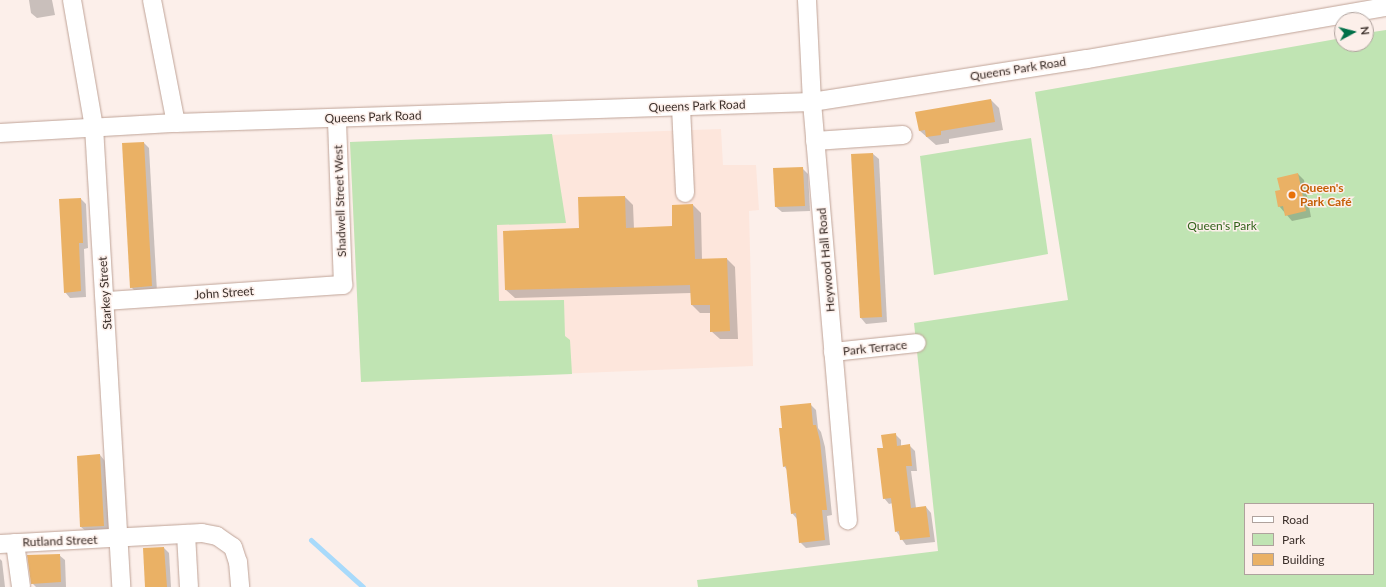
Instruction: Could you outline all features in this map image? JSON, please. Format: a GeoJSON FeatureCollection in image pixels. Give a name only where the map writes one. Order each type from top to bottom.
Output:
{"type":"FeatureCollection","features":[{"type":"Feature","properties":{"kind":"street","name":"Starkey Street"},"geometry":{"type":"LineString","coordinates":[[72,0],[94,128],[106,301],[120,539],[121,587]]}},
{"type":"Feature","properties":{"kind":"street"},"geometry":{"type":"LineString","coordinates":[[152,0],[176,123]]}},
{"type":"Feature","properties":{"kind":"street","name":"Heywood Hall Road"},"geometry":{"type":"LineString","coordinates":[[807,0],[812,102],[848,520]]}},
{"type":"Feature","properties":{"kind":"street","name":"Queens Park Road"},"geometry":{"type":"LineString","coordinates":[[0,133],[176,123],[812,102],[1095,57],[1386,6]]}},
{"type":"Feature","properties":{"kind":"street"},"geometry":{"type":"LineString","coordinates":[[681,107],[685,193]]}},
{"type":"Feature","properties":{"kind":"street","name":"Shadwell Street West"},"geometry":{"type":"LineString","coordinates":[[337,118],[343,285]]}},
{"type":"Feature","properties":{"kind":"street"},"geometry":{"type":"LineString","coordinates":[[815,140],[903,135]]}},
{"type":"Feature","properties":{"kind":"street","name":"John Street"},"geometry":{"type":"LineString","coordinates":[[106,301],[343,285]]}},
{"type":"Feature","properties":{"kind":"street","name":"Park Terrace"},"geometry":{"type":"LineString","coordinates":[[833,352],[917,343]]}},
{"type":"Feature","properties":{"kind":"street","name":"Rutland Street"},"geometry":{"type":"LineString","coordinates":[[7,544],[120,539],[202,533],[227,541],[233,547],[238,562],[240,587]]}},
{"type":"Feature","properties":{"kind":"street"},"geometry":{"type":"LineString","coordinates":[[186,534],[189,587]]}},
{"type":"Feature","properties":{"kind":"street"},"geometry":{"type":"LineString","coordinates":[[7,544],[21,587]]}},
{"type":"Feature","properties":{"kind":"shaded area"},"geometry":{"type":"Polygon","coordinates":[[[721,129],[723,165],[756,165],[759,210],[749,211],[753,366],[361,382],[350,142],[721,129]]]}},
{"type":"Feature","properties":{"kind":"green space","name":"Queen's Park"},"geometry":{"type":"Polygon","coordinates":[[[1386,30],[1386,587],[698,587],[697,580],[938,551],[914,323],[1068,300],[1035,92],[1334,39],[1334,52],[1374,52],[1374,32],[1386,30]]]}},
{"type":"Feature","properties":{"kind":"green space"},"geometry":{"type":"Polygon","coordinates":[[[552,134],[566,223],[497,225],[499,301],[564,300],[565,336],[570,340],[572,374],[361,382],[350,142],[552,134]]]}},
{"type":"Feature","properties":{"kind":"green space"},"geometry":{"type":"Polygon","coordinates":[[[1031,138],[1048,254],[934,275],[920,156],[1031,138]]]}},
{"type":"Feature","properties":{"kind":"building"},"geometry":{"type":"Polygon","coordinates":[[[991,99],[995,122],[941,131],[941,135],[926,137],[925,130],[919,131],[915,112],[991,99]]]}},
{"type":"Feature","properties":{"kind":"building"},"geometry":{"type":"Polygon","coordinates":[[[144,142],[152,286],[130,288],[122,143],[144,142]]]}},
{"type":"Feature","properties":{"kind":"building"},"geometry":{"type":"Polygon","coordinates":[[[873,153],[882,317],[860,318],[851,154],[873,153]]]}},
{"type":"Feature","properties":{"kind":"building"},"geometry":{"type":"Polygon","coordinates":[[[803,167],[805,206],[775,207],[773,168],[803,167]]]}},
{"type":"Feature","properties":{"kind":"building"},"geometry":{"type":"Polygon","coordinates":[[[1298,173],[1306,211],[1285,216],[1283,206],[1278,207],[1275,191],[1280,190],[1277,178],[1298,173]]]}},
{"type":"Feature","properties":{"kind":"building"},"geometry":{"type":"Polygon","coordinates":[[[625,196],[626,228],[672,226],[672,205],[693,204],[695,259],[727,258],[730,331],[710,332],[710,305],[691,305],[690,285],[505,290],[503,231],[579,228],[578,197],[625,196]]]}},
{"type":"Feature","properties":{"kind":"building"},"geometry":{"type":"Polygon","coordinates":[[[81,198],[83,243],[79,243],[81,291],[64,293],[59,199],[81,198]]]}},
{"type":"Feature","properties":{"kind":"building"},"geometry":{"type":"Polygon","coordinates":[[[811,403],[813,425],[816,425],[820,441],[827,510],[822,510],[825,540],[799,543],[796,513],[791,514],[786,466],[783,467],[779,428],[782,428],[780,406],[811,403]]]}},
{"type":"Feature","properties":{"kind":"building"},"geometry":{"type":"Polygon","coordinates":[[[896,433],[897,446],[910,444],[912,466],[906,466],[911,508],[926,506],[930,537],[900,540],[899,531],[895,532],[891,498],[883,499],[877,448],[883,448],[881,435],[896,433]]]}},
{"type":"Feature","properties":{"kind":"building"},"geometry":{"type":"Polygon","coordinates":[[[100,454],[104,526],[80,527],[77,456],[100,454]]]}},
{"type":"Feature","properties":{"kind":"building"},"geometry":{"type":"Polygon","coordinates":[[[164,547],[167,587],[145,587],[143,548],[164,547]]]}},
{"type":"Feature","properties":{"kind":"building"},"geometry":{"type":"Polygon","coordinates":[[[60,554],[61,582],[31,584],[27,555],[60,554]]]}},
{"type":"Feature","properties":{"kind":"waterway"},"geometry":{"type":"LineString","coordinates":[[311,540],[363,587]]}},
{"type":"Feature","properties":{"kind":"place","name":"Queen's Park Café"},"geometry":{"type":"Point","coordinates":[1292,195]}}]}
